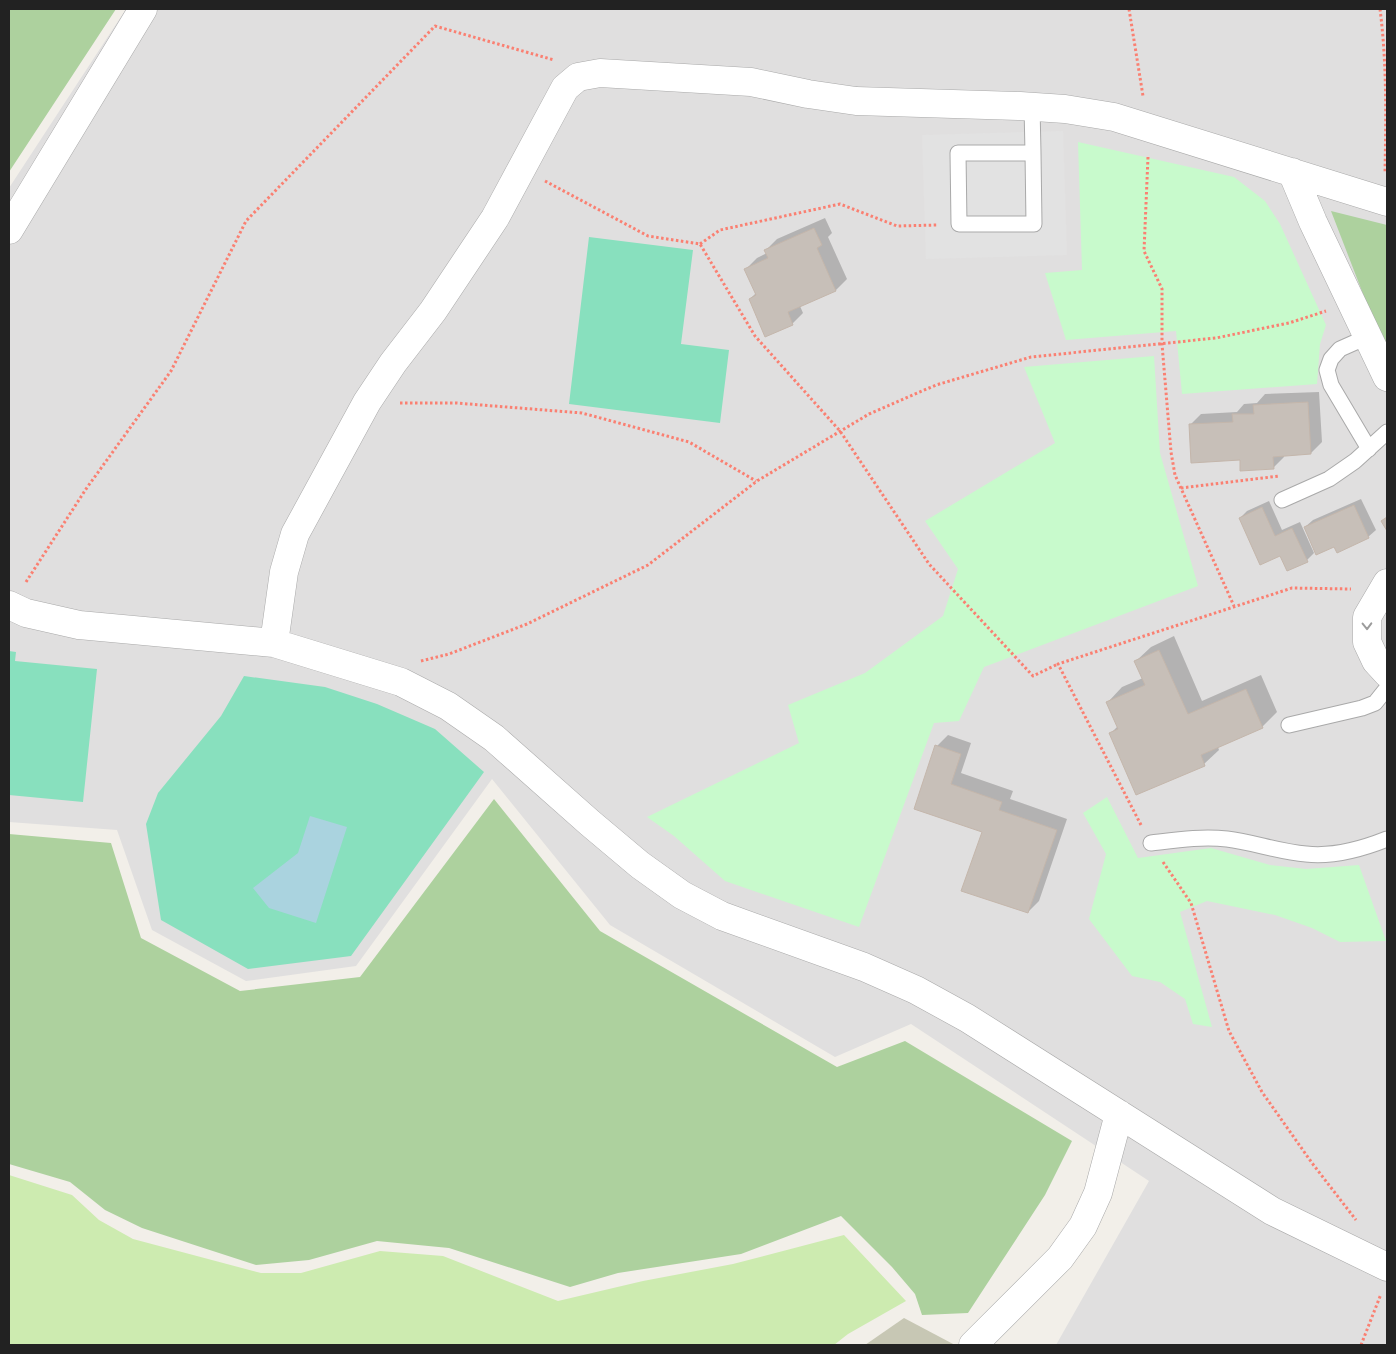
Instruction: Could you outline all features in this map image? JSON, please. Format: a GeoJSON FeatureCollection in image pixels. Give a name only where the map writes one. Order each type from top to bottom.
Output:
{"type":"FeatureCollection","features":[{"type":"Feature","properties":{"kind":"street"},"geometry":{"type":"LineString","coordinates":[[9,230],[143,9]]}},
{"type":"Feature","properties":{"kind":"street"},"geometry":{"type":"LineString","coordinates":[[274,643],[284,572],[295,534],[367,402],[433,311],[495,218],[523,169],[564,88],[578,77],[600,73],[751,82],[808,94],[856,101],[1032,106],[1065,109],[1114,118],[1386,202]]}},
{"type":"Feature","properties":{"kind":"street"},"geometry":{"type":"LineString","coordinates":[[1292,172],[1351,303],[1387,377]]}},
{"type":"Feature","properties":{"kind":"street"},"geometry":{"type":"LineString","coordinates":[[1387,583],[1367,617],[1367,642],[1376,662],[1387,673]]}},
{"type":"Feature","properties":{"kind":"street"},"geometry":{"type":"LineString","coordinates":[[10,605],[26,613],[79,625],[274,643],[401,682],[448,706],[494,738],[640,865],[682,895],[722,916],[864,967],[916,990],[967,1018],[1272,1211],[1386,1276]]}},
{"type":"Feature","properties":{"kind":"street"},"geometry":{"type":"LineString","coordinates":[[973,1345],[1060,1258],[1083,1226],[1098,1193],[1119,1114]]}},
{"type":"Feature","properties":{"kind":"lane"},"geometry":{"type":"LineString","coordinates":[[1032,106],[1033,153],[1034,224],[959,224],[958,153],[1033,153]]}},
{"type":"Feature","properties":{"kind":"lane"},"geometry":{"type":"LineString","coordinates":[[1367,337],[1340,349],[1331,360],[1327,370],[1332,385],[1369,449]]}},
{"type":"Feature","properties":{"kind":"lane"},"geometry":{"type":"LineString","coordinates":[[1282,500],[1329,479],[1355,461],[1387,432]]}},
{"type":"Feature","properties":{"kind":"lane"},"geometry":{"type":"LineString","coordinates":[[1289,725],[1362,708],[1375,703],[1387,688]]}},
{"type":"Feature","properties":{"kind":"lane"},"geometry":{"type":"LineString","coordinates":[[1151,843],[1183,838],[1226,839],[1305,854],[1331,854],[1369,846],[1387,839]]}},
{"type":"Feature","properties":{"kind":"path"},"geometry":{"type":"LineString","coordinates":[[1129,9],[1148,128],[1144,251],[1162,289],[1162,344],[1171,452],[1175,476],[1234,606]]}},
{"type":"Feature","properties":{"kind":"path"},"geometry":{"type":"LineString","coordinates":[[1380,9],[1385,50],[1387,100],[1386,202]]}},
{"type":"Feature","properties":{"kind":"path"},"geometry":{"type":"LineString","coordinates":[[10,605],[86,489],[171,371],[246,221],[435,26],[554,60]]}},
{"type":"Feature","properties":{"kind":"path"},"geometry":{"type":"LineString","coordinates":[[523,169],[648,236],[700,244],[720,230],[840,204],[897,226],[959,224]]}},
{"type":"Feature","properties":{"kind":"path"},"geometry":{"type":"LineString","coordinates":[[700,244],[755,336],[840,431],[929,564],[1033,676],[1058,664]]}},
{"type":"Feature","properties":{"kind":"path"},"geometry":{"type":"LineString","coordinates":[[420,661],[449,654],[528,624],[648,565],[757,481],[869,414],[936,386],[1031,358],[1216,338],[1289,323],[1351,303]]}},
{"type":"Feature","properties":{"kind":"path"},"geometry":{"type":"LineString","coordinates":[[367,402],[456,403],[582,413],[689,442],[757,481]]}},
{"type":"Feature","properties":{"kind":"path"},"geometry":{"type":"LineString","coordinates":[[1181,488],[1280,476]]}},
{"type":"Feature","properties":{"kind":"path"},"geometry":{"type":"LineString","coordinates":[[1361,1345],[1386,1276]]}},
{"type":"Feature","properties":{"kind":"shaded area"},"geometry":{"type":"Polygon","coordinates":[[[126,9],[1387,9],[1387,1345],[1056,1345],[1149,1181],[911,1024],[835,1057],[610,925],[492,779],[356,966],[246,981],[152,930],[117,830],[9,822],[9,188],[126,9]]]}},
{"type":"Feature","properties":{"kind":"shaded area"},"geometry":{"type":"Polygon","coordinates":[[[1063,131],[1067,255],[926,259],[922,135],[1063,131]]]}},
{"type":"Feature","properties":{"kind":"shaded area"},"geometry":{"type":"Polygon","coordinates":[[[904,1318],[955,1345],[865,1345],[904,1318]]]}},
{"type":"Feature","properties":{"kind":"green space"},"geometry":{"type":"Polygon","coordinates":[[[9,9],[116,9],[9,172],[9,9]]]}},
{"type":"Feature","properties":{"kind":"green space"},"geometry":{"type":"Polygon","coordinates":[[[1078,142],[1234,177],[1265,201],[1280,224],[1326,325],[1320,344],[1317,384],[1182,394],[1176,331],[1066,340],[1045,273],[1082,270],[1078,142]]]}},
{"type":"Feature","properties":{"kind":"green space"},"geometry":{"type":"Polygon","coordinates":[[[1331,211],[1387,225],[1387,356],[1331,211]]]}},
{"type":"Feature","properties":{"kind":"green space"},"geometry":{"type":"Polygon","coordinates":[[[589,237],[693,250],[681,344],[729,350],[720,423],[569,404],[589,237]]]}},
{"type":"Feature","properties":{"kind":"green space"},"geometry":{"type":"Polygon","coordinates":[[[1154,356],[1160,453],[1198,586],[984,667],[959,721],[934,723],[859,927],[725,881],[674,836],[647,817],[799,743],[788,705],[865,673],[943,616],[958,569],[925,521],[1055,443],[1024,367],[1154,356]]]}},
{"type":"Feature","properties":{"kind":"green space"},"geometry":{"type":"Polygon","coordinates":[[[9,651],[16,652],[15,661],[97,669],[83,802],[9,795],[9,651]]]}},
{"type":"Feature","properties":{"kind":"green space"},"geometry":{"type":"Polygon","coordinates":[[[244,676],[325,687],[377,704],[435,729],[484,772],[351,956],[248,969],[161,920],[146,824],[158,793],[221,716],[244,676]]]}},
{"type":"Feature","properties":{"kind":"green space"},"geometry":{"type":"Polygon","coordinates":[[[1107,797],[1138,858],[1211,848],[1270,865],[1306,869],[1359,865],[1386,941],[1340,942],[1312,928],[1275,915],[1207,901],[1180,912],[1212,1027],[1193,1024],[1185,999],[1160,982],[1132,976],[1089,919],[1106,854],[1083,813],[1107,797]]]}},
{"type":"Feature","properties":{"kind":"green space"},"geometry":{"type":"Polygon","coordinates":[[[494,799],[600,931],[837,1067],[905,1041],[1072,1141],[1045,1195],[968,1313],[922,1315],[915,1294],[892,1267],[841,1216],[741,1254],[618,1273],[570,1287],[449,1248],[377,1241],[309,1260],[256,1265],[142,1228],[105,1210],[70,1182],[9,1164],[9,834],[111,843],[141,938],[240,991],[360,977],[494,799]]]}},
{"type":"Feature","properties":{"kind":"green space"},"geometry":{"type":"Polygon","coordinates":[[[9,1175],[72,1195],[99,1220],[133,1239],[261,1273],[301,1273],[380,1251],[443,1256],[558,1301],[643,1281],[733,1264],[844,1235],[906,1301],[848,1334],[834,1345],[9,1345],[9,1175]]]}},
{"type":"Feature","properties":{"kind":"water"},"geometry":{"type":"Polygon","coordinates":[[[310,816],[347,827],[316,923],[269,908],[253,888],[298,853],[310,816]]]}},
{"type":"Feature","properties":{"kind":"building"},"geometry":{"type":"Polygon","coordinates":[[[814,228],[822,245],[817,248],[836,291],[788,312],[793,325],[765,337],[749,299],[756,295],[744,269],[768,258],[764,250],[814,228]]]}},
{"type":"Feature","properties":{"kind":"building"},"geometry":{"type":"Polygon","coordinates":[[[1308,402],[1311,454],[1273,457],[1274,469],[1240,471],[1240,460],[1191,463],[1189,424],[1233,422],[1232,414],[1254,414],[1253,405],[1308,402]]]}},
{"type":"Feature","properties":{"kind":"building"},"geometry":{"type":"Polygon","coordinates":[[[1354,505],[1369,538],[1337,553],[1334,547],[1316,555],[1304,527],[1354,505]]]}},
{"type":"Feature","properties":{"kind":"building"},"geometry":{"type":"Polygon","coordinates":[[[1262,507],[1275,536],[1292,528],[1308,562],[1287,571],[1280,556],[1260,565],[1239,518],[1262,507]]]}},
{"type":"Feature","properties":{"kind":"building"},"geometry":{"type":"Polygon","coordinates":[[[1387,517],[1387,531],[1381,521],[1387,517]]]}},
{"type":"Feature","properties":{"kind":"building"},"geometry":{"type":"Polygon","coordinates":[[[1159,650],[1188,714],[1246,689],[1263,728],[1201,755],[1205,766],[1136,795],[1109,733],[1118,729],[1106,702],[1145,685],[1134,661],[1159,650]]]}},
{"type":"Feature","properties":{"kind":"building"},"geometry":{"type":"Polygon","coordinates":[[[935,745],[961,754],[951,784],[1002,802],[999,810],[1057,830],[1028,913],[961,891],[982,832],[914,809],[935,745]]]}}]}
